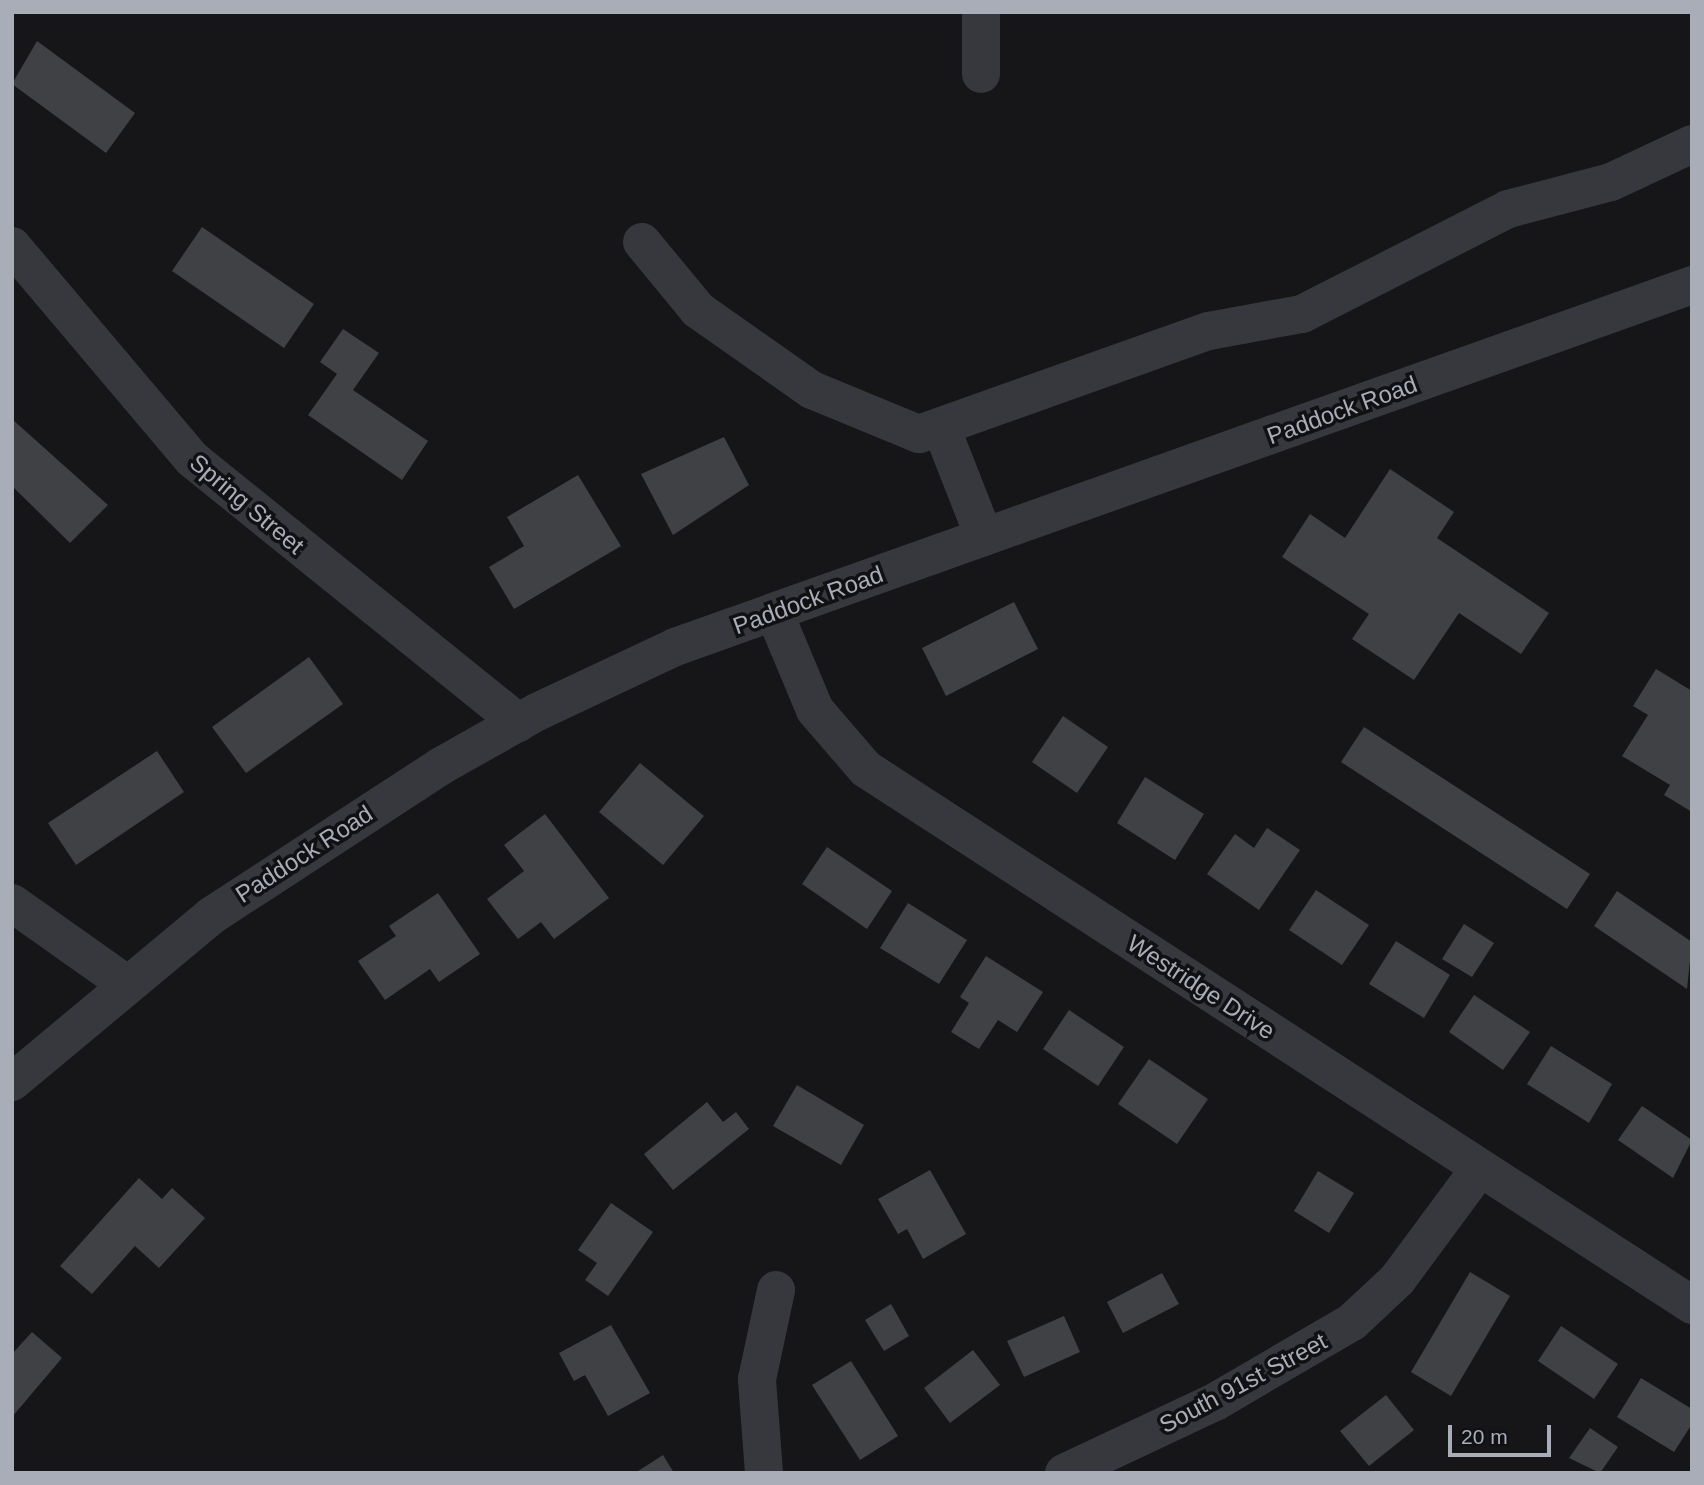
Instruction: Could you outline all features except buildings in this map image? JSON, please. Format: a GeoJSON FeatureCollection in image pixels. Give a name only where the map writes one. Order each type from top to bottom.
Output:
{"type":"FeatureCollection","features":[{"type":"Feature","properties":{"kind":"street"},"geometry":{"type":"LineString","coordinates":[[981,12],[981,74]]}},
{"type":"Feature","properties":{"kind":"street"},"geometry":{"type":"LineString","coordinates":[[642,242],[698,310],[812,390],[919,435],[1209,331],[1302,314],[1508,209],[1611,182],[1692,144]]}},
{"type":"Feature","properties":{"kind":"street","name":"Spring Street"},"geometry":{"type":"LineString","coordinates":[[12,246],[192,459],[520,723]]}},
{"type":"Feature","properties":{"kind":"street","name":"Paddock Road"},"geometry":{"type":"LineString","coordinates":[[12,1082],[125,983],[296,857],[520,723],[675,647],[1692,285]]}},
{"type":"Feature","properties":{"kind":"street"},"geometry":{"type":"LineString","coordinates":[[941,426],[984,537]]}},
{"type":"Feature","properties":{"kind":"street","name":"Westridge Drive"},"geometry":{"type":"LineString","coordinates":[[774,612],[816,710],[866,769],[1692,1305]]}},
{"type":"Feature","properties":{"kind":"street"},"geometry":{"type":"LineString","coordinates":[[12,903],[125,983]]}},
{"type":"Feature","properties":{"kind":"street","name":"South 91st Street"},"geometry":{"type":"LineString","coordinates":[[1064,1473],[1227,1395],[1352,1322],[1397,1280],[1480,1168]]}},
{"type":"Feature","properties":{"kind":"street"},"geometry":{"type":"LineString","coordinates":[[764,1473],[757,1379],[776,1290]]}}]}
